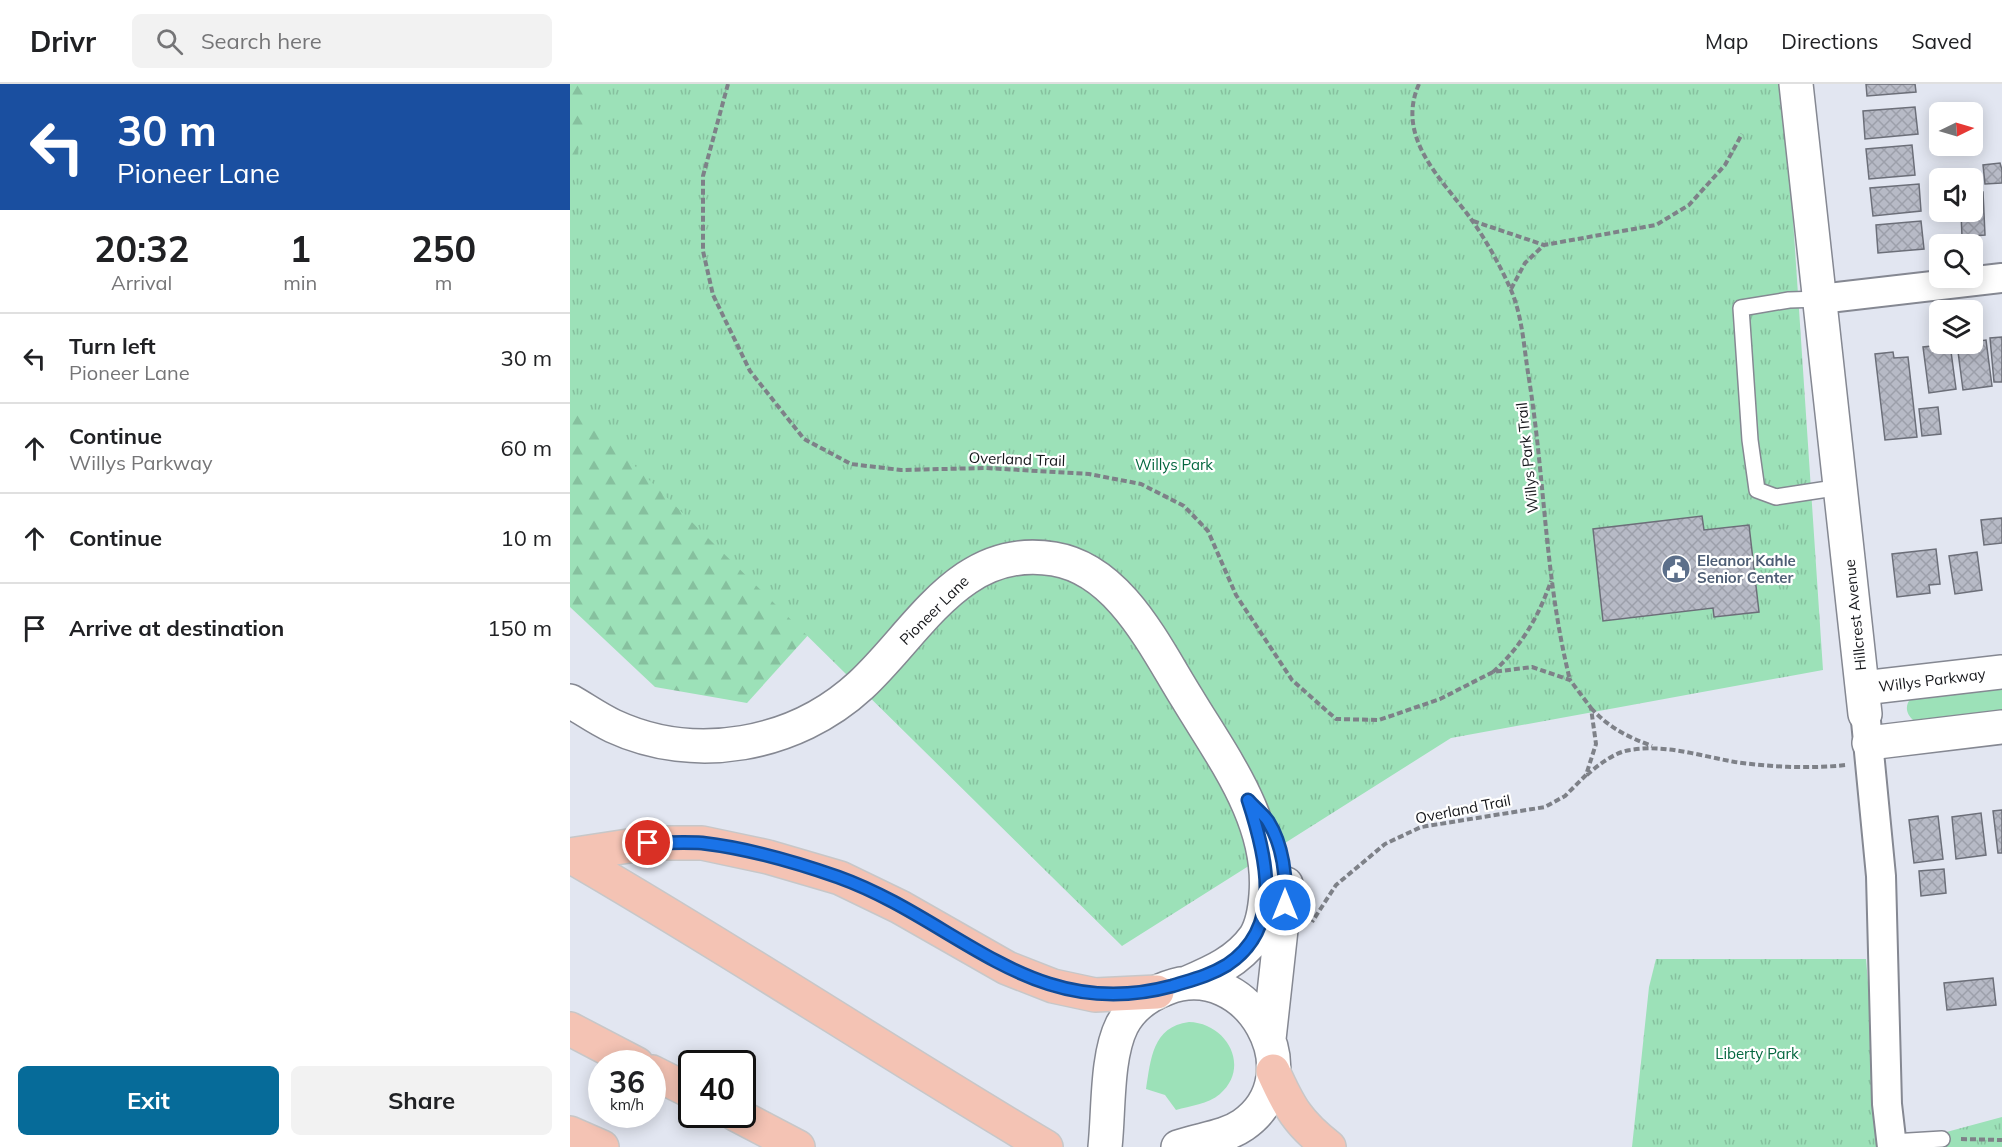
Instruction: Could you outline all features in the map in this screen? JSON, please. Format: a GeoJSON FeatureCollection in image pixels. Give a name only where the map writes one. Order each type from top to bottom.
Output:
{"type":"FeatureCollection","features":[{"type":"Feature","properties":{"kind":"highway"},"geometry":{"type":"LineString","coordinates":[[570,856],[648,843],[702,843],[768,857],[840,878],[900,907],[1007,968],[1053,986],[1095,995],[1172,987]]}},
{"type":"Feature","properties":{"kind":"highway"},"geometry":{"type":"LineString","coordinates":[[570,856],[640,897],[903,1062],[1038,1142]]}},
{"type":"Feature","properties":{"kind":"highway"},"geometry":{"type":"LineString","coordinates":[[570,1029],[610,1050]]}},
{"type":"Feature","properties":{"kind":"highway"},"geometry":{"type":"LineString","coordinates":[[1271,1055],[1296,1116],[1305,1129],[1329,1147]]}},
{"type":"Feature","properties":{"kind":"highway"},"geometry":{"type":"LineString","coordinates":[[756,1125],[798,1147]]}},
{"type":"Feature","properties":{"kind":"highway"},"geometry":{"type":"LineString","coordinates":[[570,1133],[602,1147]]}},
{"type":"Feature","properties":{"kind":"street","name":"Hillcrest Avenue"},"geometry":{"type":"LineString","coordinates":[[1797,84],[1881,876],[1887,1104],[1892,1144]]}},
{"type":"Feature","properties":{"kind":"street"},"geometry":{"type":"LineString","coordinates":[[1820,299],[2002,278]]}},
{"type":"Feature","properties":{"kind":"street","name":"Pioneer Lane"},"geometry":{"type":"LineString","coordinates":[[570,701],[614,726],[675,744],[721,745],[750,742],[780,734],[819,716],[860,686],[940,600],[977,569],[1012,558],[1055,559],[1078,565],[1097,577],[1134,615],[1248,800],[1267,821],[1280,850],[1287,887],[1271,1055]]}},
{"type":"Feature","properties":{"kind":"street","name":"Willys Parkway"},"geometry":{"type":"LineString","coordinates":[[1867,727],[2002,672]]}},
{"type":"Feature","properties":{"kind":"street"},"geometry":{"type":"LineString","coordinates":[[1867,727],[2002,727]]}},
{"type":"Feature","properties":{"kind":"street","name":"Pioneer Lane"},"geometry":{"type":"LineString","coordinates":[[1172,987],[1217,970],[1237,957],[1256,936],[1265,909],[1267,880],[1263,850],[1248,800]]}},
{"type":"Feature","properties":{"kind":"street"},"geometry":{"type":"LineString","coordinates":[[1105,1147],[1117,1038],[1131,1013],[1172,987],[1216,987],[1242,1000],[1254,1011],[1271,1055],[1265,1101],[1245,1124],[1232,1132],[1178,1147]]}},
{"type":"Feature","properties":{"kind":"lane"},"geometry":{"type":"LineString","coordinates":[[1820,299],[1790,300],[1742,308],[1750,440],[1757,490],[1776,497],[1841,487]]}},
{"type":"Feature","properties":{"kind":"lane"},"geometry":{"type":"LineString","coordinates":[[1892,1144],[1942,1139]]}},
{"type":"Feature","properties":{"kind":"path","name":"Overland Trail"},"geometry":{"type":"LineString","coordinates":[[728,84],[703,176],[703,251],[713,295],[750,371],[804,439],[851,464],[901,470],[986,468],[1089,474],[1141,484],[1167,497],[1184,506],[1208,531],[1236,595],[1292,680],[1336,719],[1379,720],[1440,699],[1493,672],[1509,657],[1540,612],[1552,578]]}},
{"type":"Feature","properties":{"kind":"path"},"geometry":{"type":"LineString","coordinates":[[1419,84],[1411,114],[1424,158],[1473,221],[1511,290]]}},
{"type":"Feature","properties":{"kind":"path"},"geometry":{"type":"LineString","coordinates":[[1473,221],[1544,245],[1656,225],[1689,205],[1725,165],[1742,134]]}},
{"type":"Feature","properties":{"kind":"path"},"geometry":{"type":"LineString","coordinates":[[1511,290],[1525,263],[1544,245]]}},
{"type":"Feature","properties":{"kind":"path","name":"Willys Park Trail"},"geometry":{"type":"LineString","coordinates":[[1511,290],[1519,316],[1534,411],[1559,638],[1570,680]]}},
{"type":"Feature","properties":{"kind":"path","name":"Overland Trail"},"geometry":{"type":"LineString","coordinates":[[1308,932],[1317,911],[1336,885],[1385,844],[1421,827],[1545,807],[1565,796],[1586,775],[1596,744],[1591,708],[1570,680],[1532,667],[1493,672]]}},
{"type":"Feature","properties":{"kind":"path"},"geometry":{"type":"LineString","coordinates":[[1591,708],[1603,722],[1625,736],[1656,748],[1738,762],[1819,768],[1867,727]]}},
{"type":"Feature","properties":{"kind":"path"},"geometry":{"type":"LineString","coordinates":[[1586,775],[1600,764],[1628,750],[1656,748]]}},
{"type":"Feature","properties":{"kind":"path"},"geometry":{"type":"LineString","coordinates":[[1942,1139],[2002,1140]]}},
{"type":"Feature","properties":{"kind":"green space"},"geometry":{"type":"Polygon","coordinates":[[[570,84],[693,84],[829,612],[747,703],[655,687],[570,607],[570,84]]]}},
{"type":"Feature","properties":{"kind":"green space","name":"Willys Park"},"geometry":{"type":"Polygon","coordinates":[[[590,84],[1784,84],[1823,670],[1451,738],[1122,946],[570,402],[570,195],[590,84]]]}},
{"type":"Feature","properties":{"kind":"green space"},"geometry":{"type":"Polygon","coordinates":[[[2002,685],[2002,713],[1916,722],[1907,711],[1907,704],[1911,698],[2002,685]]]}},
{"type":"Feature","properties":{"kind":"green space","name":"Liberty Park"},"geometry":{"type":"Polygon","coordinates":[[[1656,959],[1866,959],[1882,1147],[1632,1147],[1649,987],[1656,959]]]}},
{"type":"Feature","properties":{"kind":"green space"},"geometry":{"type":"Polygon","coordinates":[[[1189,1022],[1203,1024],[1224,1038],[1234,1060],[1234,1071],[1229,1083],[1220,1094],[1199,1104],[1176,1110],[1165,1095],[1146,1089],[1152,1056],[1160,1037],[1167,1030],[1189,1022]]]}},
{"type":"Feature","properties":{"kind":"green space"},"geometry":{"type":"Polygon","coordinates":[[[2002,1117],[2002,1147],[1891,1147],[2002,1117]]]}},
{"type":"Feature","properties":{"kind":"building"},"geometry":{"type":"Polygon","coordinates":[[[1866,84],[1915,84],[1916,92],[1867,96],[1866,84]]]}},
{"type":"Feature","properties":{"kind":"building"},"geometry":{"type":"Polygon","coordinates":[[[1915,107],[1918,134],[1865,139],[1863,111],[1915,107]]]}},
{"type":"Feature","properties":{"kind":"building"},"geometry":{"type":"Polygon","coordinates":[[[1912,145],[1915,175],[1869,179],[1866,149],[1912,145]]]}},
{"type":"Feature","properties":{"kind":"building"},"geometry":{"type":"Polygon","coordinates":[[[2000,163],[2002,183],[1985,184],[1983,165],[2000,163]]]}},
{"type":"Feature","properties":{"kind":"building"},"geometry":{"type":"Polygon","coordinates":[[[1919,184],[1921,211],[1873,216],[1870,188],[1919,184]]]}},
{"type":"Feature","properties":{"kind":"building"},"geometry":{"type":"Polygon","coordinates":[[[1983,192],[1985,235],[1962,234],[1961,222],[1983,222],[1983,192]]]}},
{"type":"Feature","properties":{"kind":"building"},"geometry":{"type":"Polygon","coordinates":[[[1921,221],[1924,249],[1878,253],[1876,225],[1921,221]]]}},
{"type":"Feature","properties":{"kind":"building"},"geometry":{"type":"Polygon","coordinates":[[[2002,337],[2002,382],[1994,382],[1990,338],[2002,337]]]}},
{"type":"Feature","properties":{"kind":"building"},"geometry":{"type":"Polygon","coordinates":[[[1983,340],[1986,340],[1992,386],[1963,390],[1958,354],[1983,354],[1983,340]]]}},
{"type":"Feature","properties":{"kind":"building"},"geometry":{"type":"Polygon","coordinates":[[[1929,346],[1929,354],[1951,354],[1956,389],[1929,393],[1923,347],[1929,346]]]}},
{"type":"Feature","properties":{"kind":"building"},"geometry":{"type":"Polygon","coordinates":[[[1893,352],[1894,358],[1908,357],[1917,437],[1885,440],[1875,354],[1893,352]]]}},
{"type":"Feature","properties":{"kind":"building"},"geometry":{"type":"Polygon","coordinates":[[[1938,407],[1941,434],[1922,436],[1919,409],[1938,407]]]}},
{"type":"Feature","properties":{"kind":"building","name":"Eleanor Kahle Senior Center"},"geometry":{"type":"Polygon","coordinates":[[[1702,516],[1704,530],[1749,525],[1759,612],[1714,617],[1713,608],[1603,621],[1593,529],[1702,516]]]}},
{"type":"Feature","properties":{"kind":"building"},"geometry":{"type":"Polygon","coordinates":[[[2002,518],[2002,543],[1984,545],[1981,520],[2002,518]]]}},
{"type":"Feature","properties":{"kind":"building"},"geometry":{"type":"Polygon","coordinates":[[[1936,549],[1940,584],[1929,585],[1930,593],[1897,597],[1892,554],[1936,549]]]}},
{"type":"Feature","properties":{"kind":"building"},"geometry":{"type":"Polygon","coordinates":[[[1977,552],[1982,590],[1955,594],[1949,556],[1977,552]]]}},
{"type":"Feature","properties":{"kind":"building"},"geometry":{"type":"Polygon","coordinates":[[[2002,810],[2002,853],[1998,853],[1993,811],[2002,810]]]}},
{"type":"Feature","properties":{"kind":"building"},"geometry":{"type":"Polygon","coordinates":[[[1981,813],[1986,855],[1956,859],[1952,817],[1981,813]]]}},
{"type":"Feature","properties":{"kind":"building"},"geometry":{"type":"Polygon","coordinates":[[[1938,816],[1943,859],[1914,863],[1909,820],[1938,816]]]}},
{"type":"Feature","properties":{"kind":"building"},"geometry":{"type":"Polygon","coordinates":[[[1944,869],[1946,893],[1921,896],[1919,871],[1944,869]]]}},
{"type":"Feature","properties":{"kind":"building"},"geometry":{"type":"Polygon","coordinates":[[[1993,978],[1996,1005],[1947,1010],[1944,983],[1993,978]]]}},
{"type":"Feature","properties":{"kind":"place","name":"Eleanor Kahle Senior Center"},"geometry":{"type":"Point","coordinates":[1676,569]}},
{"type":"Feature","properties":{"kind":"route"},"geometry":{"type":"LineString","coordinates":[[648,843],[702,843],[768,857],[840,878],[900,907],[1007,968],[1053,986],[1095,995],[1157,992],[1187,983],[1229,964],[1256,936],[1265,909],[1267,880],[1261,840],[1248,800],[1267,821],[1280,850],[1287,887],[1285,905]]}}]}
